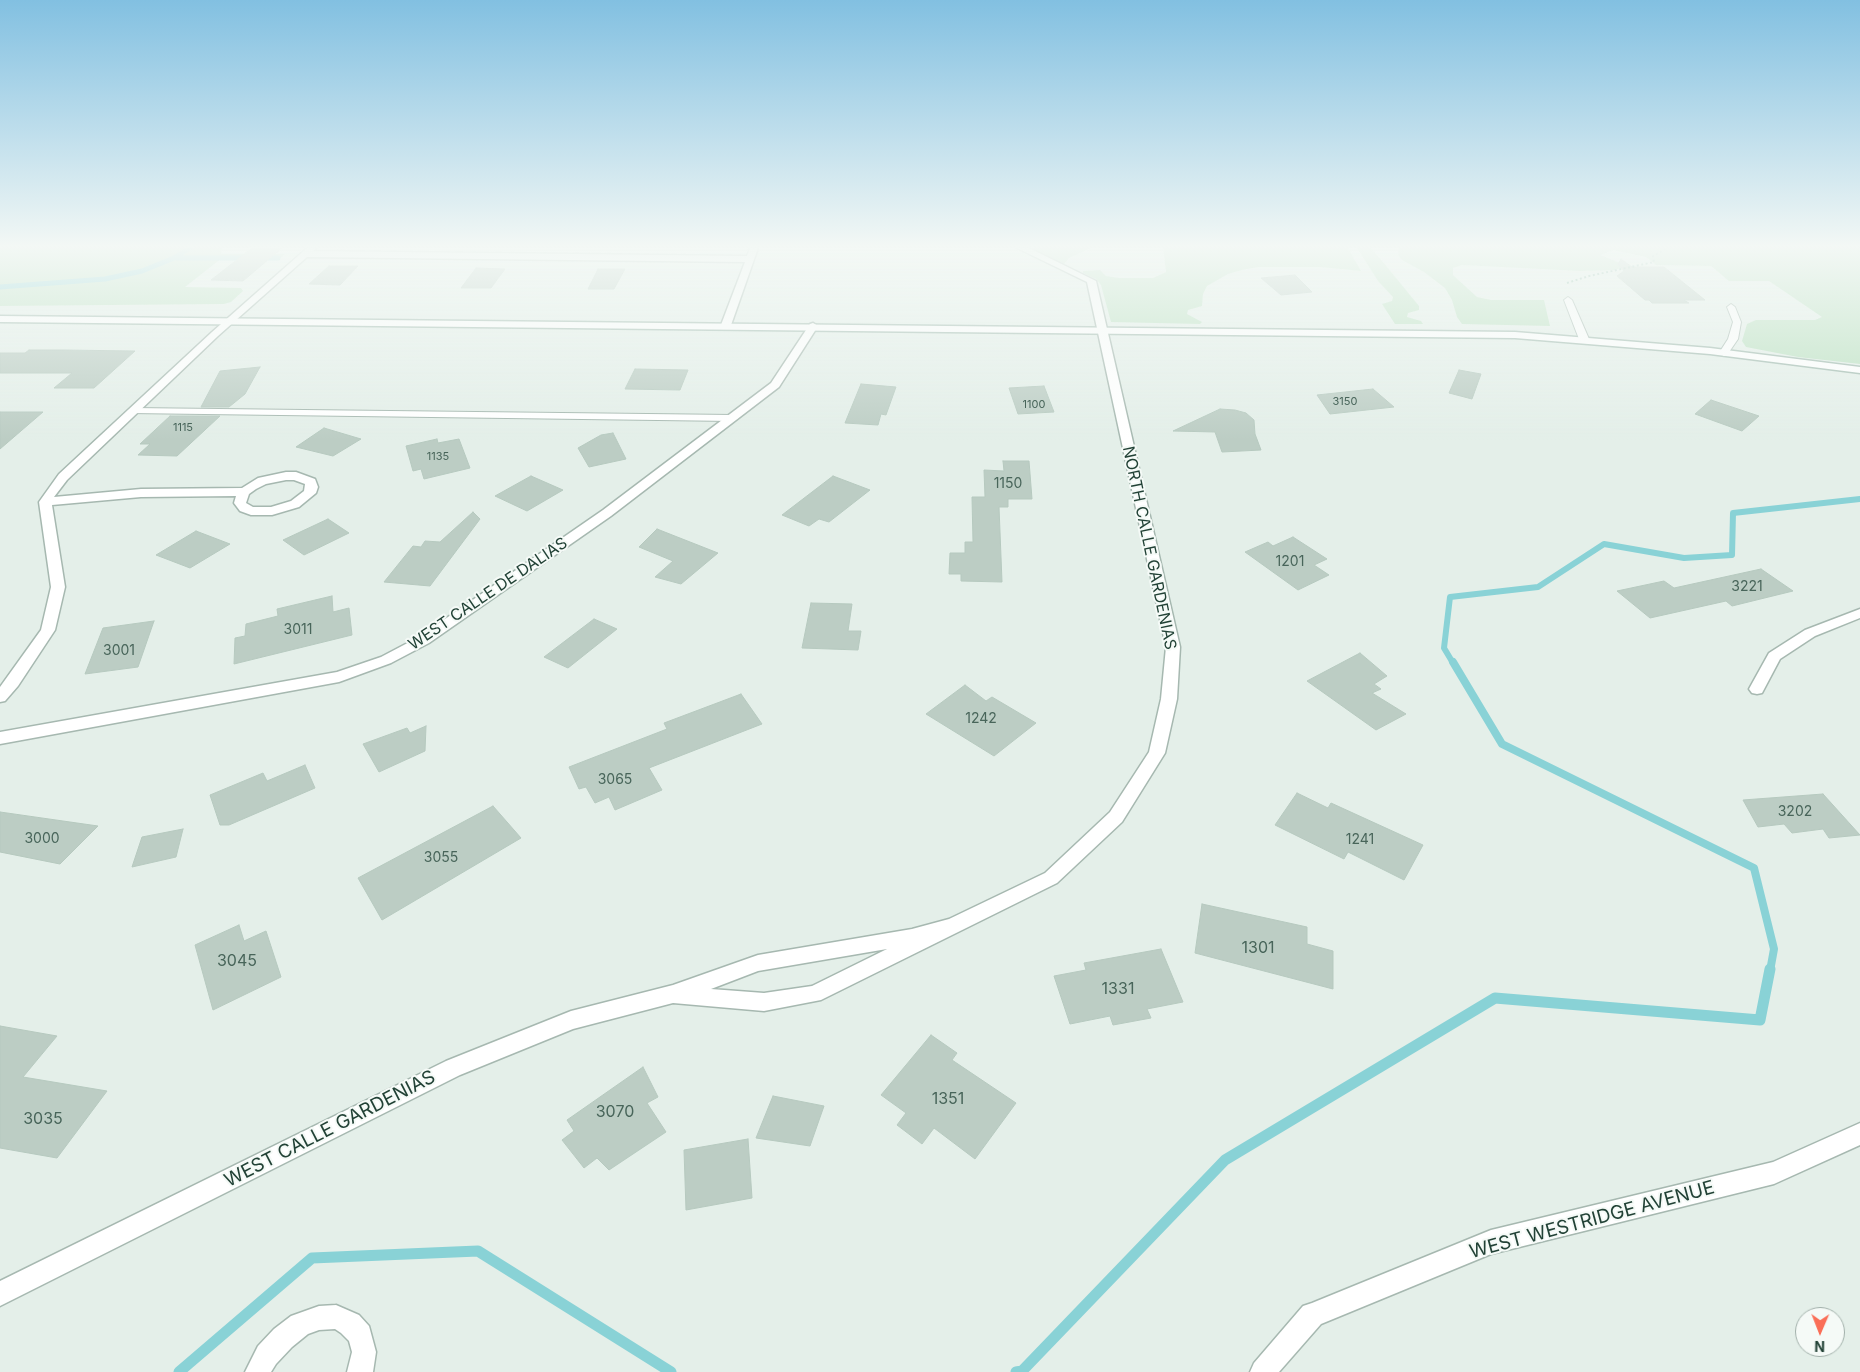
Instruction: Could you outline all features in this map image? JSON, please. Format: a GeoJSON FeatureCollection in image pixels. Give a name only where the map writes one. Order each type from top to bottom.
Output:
{"type":"FeatureCollection","features":[{"type":"Feature","properties":{"kind":"street"},"geometry":{"type":"LineString","coordinates":[[0,697],[13,682],[48,630],[58,587],[46,502],[63,477],[239,312]]}},
{"type":"Feature","properties":{"kind":"street"},"geometry":{"type":"LineString","coordinates":[[726,325],[731,312]]}},
{"type":"Feature","properties":{"kind":"street","name":"NORTH CALLE GARDENIAS"},"geometry":{"type":"LineString","coordinates":[[1098,312],[1172,647],[1169,699],[1156,753],[1116,817]]}},
{"type":"Feature","properties":{"kind":"street"},"geometry":{"type":"LineString","coordinates":[[0,319],[726,325],[1515,335],[1724,353],[1860,370]]}},
{"type":"Feature","properties":{"kind":"street","name":"WEST CALLE DE DALIAS"},"geometry":{"type":"LineString","coordinates":[[0,738],[340,677],[386,660],[424,640],[607,513],[733,418],[775,385],[813,326]]}},
{"type":"Feature","properties":{"kind":"street"},"geometry":{"type":"LineString","coordinates":[[46,502],[141,494],[245,492],[262,481],[286,476],[305,478],[312,487],[304,499],[295,504],[267,512],[251,511],[244,508],[240,503],[245,492]]}},
{"type":"Feature","properties":{"kind":"street"},"geometry":{"type":"LineString","coordinates":[[1757,689],[1774,656],[1810,633],[1860,612]]}},
{"type":"Feature","properties":{"kind":"street","name":"WEST CALLE GARDENIAS"},"geometry":{"type":"LineString","coordinates":[[673,994],[764,1002],[814,994],[1051,878],[1116,817]]}},
{"type":"Feature","properties":{"kind":"street","name":"WEST CALLE GARDENIAS"},"geometry":{"type":"LineString","coordinates":[[0,1294],[453,1068],[571,1020],[673,994],[758,963],[912,937],[953,926]]}},
{"type":"Feature","properties":{"kind":"street","name":"WEST WESTRIDGE AVENUE"},"geometry":{"type":"LineString","coordinates":[[1263,1372],[1312,1315],[1473,1249],[1491,1242],[1774,1173],[1860,1134]]}},
{"type":"Feature","properties":{"kind":"street"},"geometry":{"type":"LineString","coordinates":[[258,1372],[267,1355],[294,1329],[319,1318],[336,1317],[350,1324],[360,1335],[364,1352],[360,1372]]}},
{"type":"Feature","properties":{"kind":"lane"},"geometry":{"type":"LineString","coordinates":[[1573,312],[1584,340]]}},
{"type":"Feature","properties":{"kind":"lane"},"geometry":{"type":"LineString","coordinates":[[1724,353],[1733,339],[1737,322],[1733,312]]}},
{"type":"Feature","properties":{"kind":"lane"},"geometry":{"type":"LineString","coordinates":[[133,411],[733,418]]}},
{"type":"Feature","properties":{"kind":"green space"},"geometry":{"type":"Polygon","coordinates":[[[1108,312],[1187,312],[1187,314],[1202,322],[1200,324],[1111,322],[1108,312]]]}},
{"type":"Feature","properties":{"kind":"green space"},"geometry":{"type":"Polygon","coordinates":[[[1387,312],[1412,312],[1408,313],[1407,317],[1421,321],[1423,324],[1395,324],[1387,312]]]}},
{"type":"Feature","properties":{"kind":"green space"},"geometry":{"type":"Polygon","coordinates":[[[1456,312],[1547,312],[1550,326],[1462,324],[1456,312]]]}},
{"type":"Feature","properties":{"kind":"green space"},"geometry":{"type":"Polygon","coordinates":[[[1815,312],[1860,312],[1860,364],[1798,357],[1746,347],[1742,341],[1747,324],[1756,320],[1815,320],[1822,317],[1815,312]]]}},
{"type":"Feature","properties":{"kind":"building"},"geometry":{"type":"Polygon","coordinates":[[[29,350],[135,351],[94,388],[54,388],[72,373],[0,373],[0,353],[25,353],[29,350]]]}},
{"type":"Feature","properties":{"kind":"building"},"geometry":{"type":"Polygon","coordinates":[[[260,367],[245,394],[229,407],[201,407],[220,371],[260,367]]]}},
{"type":"Feature","properties":{"kind":"building"},"geometry":{"type":"Polygon","coordinates":[[[635,369],[688,370],[680,390],[625,389],[635,369]]]}},
{"type":"Feature","properties":{"kind":"building"},"geometry":{"type":"Polygon","coordinates":[[[1459,370],[1481,374],[1472,399],[1449,393],[1459,370]]]}},
{"type":"Feature","properties":{"kind":"building"},"geometry":{"type":"Polygon","coordinates":[[[861,384],[896,387],[886,415],[881,414],[878,425],[845,423],[861,384]]]}},
{"type":"Feature","properties":{"kind":"building"},"geometry":{"type":"Polygon","coordinates":[[[1044,386],[1054,412],[1018,414],[1009,388],[1044,386]]]}},
{"type":"Feature","properties":{"kind":"building"},"geometry":{"type":"Polygon","coordinates":[[[1373,389],[1394,407],[1330,414],[1317,395],[1373,389]]]}},
{"type":"Feature","properties":{"kind":"building"},"geometry":{"type":"Polygon","coordinates":[[[1711,400],[1759,416],[1742,431],[1695,414],[1711,400]]]}},
{"type":"Feature","properties":{"kind":"building"},"geometry":{"type":"Polygon","coordinates":[[[1220,409],[1246,413],[1254,420],[1255,434],[1261,450],[1222,452],[1215,432],[1173,431],[1220,409]]]}},
{"type":"Feature","properties":{"kind":"building"},"geometry":{"type":"Polygon","coordinates":[[[0,412],[43,412],[0,449],[0,412]]]}},
{"type":"Feature","properties":{"kind":"building"},"geometry":{"type":"Polygon","coordinates":[[[170,416],[220,416],[177,456],[138,455],[150,444],[140,444],[170,416]]]}},
{"type":"Feature","properties":{"kind":"building"},"geometry":{"type":"Polygon","coordinates":[[[324,428],[361,439],[333,456],[296,447],[324,428]]]}},
{"type":"Feature","properties":{"kind":"building"},"geometry":{"type":"Polygon","coordinates":[[[613,433],[626,459],[589,467],[578,448],[601,435],[613,433]]]}},
{"type":"Feature","properties":{"kind":"building"},"geometry":{"type":"Polygon","coordinates":[[[437,439],[438,443],[459,439],[470,468],[424,479],[421,469],[413,471],[406,446],[437,439]]]}},
{"type":"Feature","properties":{"kind":"building"},"geometry":{"type":"Polygon","coordinates":[[[1003,461],[1029,461],[1032,499],[1008,499],[1008,507],[999,507],[1002,582],[961,581],[961,574],[949,574],[950,553],[965,553],[965,542],[973,542],[972,497],[985,497],[984,470],[1004,471],[1003,461]]]}},
{"type":"Feature","properties":{"kind":"building"},"geometry":{"type":"Polygon","coordinates":[[[531,476],[563,490],[527,511],[495,496],[531,476]]]}},
{"type":"Feature","properties":{"kind":"building"},"geometry":{"type":"Polygon","coordinates":[[[833,476],[870,490],[829,522],[819,519],[809,526],[782,515],[833,476]]]}},
{"type":"Feature","properties":{"kind":"building"},"geometry":{"type":"Polygon","coordinates":[[[473,512],[480,519],[430,586],[384,582],[413,546],[421,547],[425,541],[440,542],[473,512]]]}},
{"type":"Feature","properties":{"kind":"building"},"geometry":{"type":"Polygon","coordinates":[[[328,519],[349,533],[304,555],[283,540],[328,519]]]}},
{"type":"Feature","properties":{"kind":"building"},"geometry":{"type":"Polygon","coordinates":[[[657,529],[718,553],[681,584],[655,577],[673,561],[639,547],[657,529]]]}},
{"type":"Feature","properties":{"kind":"building"},"geometry":{"type":"Polygon","coordinates":[[[196,531],[230,544],[190,568],[156,555],[196,531]]]}},
{"type":"Feature","properties":{"kind":"building"},"geometry":{"type":"Polygon","coordinates":[[[1293,537],[1327,559],[1314,565],[1329,575],[1298,590],[1245,552],[1268,542],[1273,546],[1293,537]]]}},
{"type":"Feature","properties":{"kind":"building"},"geometry":{"type":"Polygon","coordinates":[[[1761,569],[1793,591],[1732,606],[1726,601],[1650,618],[1617,591],[1664,581],[1674,588],[1761,569]]]}},
{"type":"Feature","properties":{"kind":"building"},"geometry":{"type":"Polygon","coordinates":[[[332,596],[333,612],[349,608],[352,635],[234,664],[235,638],[245,636],[246,624],[278,616],[277,609],[332,596]]]}},
{"type":"Feature","properties":{"kind":"building"},"geometry":{"type":"Polygon","coordinates":[[[811,603],[852,604],[848,631],[861,631],[858,650],[802,648],[811,603]]]}},
{"type":"Feature","properties":{"kind":"building"},"geometry":{"type":"Polygon","coordinates":[[[594,619],[617,629],[568,668],[544,657],[594,619]]]}},
{"type":"Feature","properties":{"kind":"building"},"geometry":{"type":"Polygon","coordinates":[[[154,621],[138,667],[85,674],[103,628],[154,621]]]}},
{"type":"Feature","properties":{"kind":"building"},"geometry":{"type":"Polygon","coordinates":[[[1360,653],[1387,676],[1374,684],[1381,689],[1372,693],[1406,714],[1376,730],[1307,681],[1360,653]]]}},
{"type":"Feature","properties":{"kind":"building"},"geometry":{"type":"Polygon","coordinates":[[[965,685],[986,701],[992,697],[1036,723],[994,756],[926,714],[965,685]]]}},
{"type":"Feature","properties":{"kind":"building"},"geometry":{"type":"Polygon","coordinates":[[[741,694],[762,724],[649,768],[662,790],[615,810],[609,797],[595,803],[586,787],[579,789],[569,767],[667,729],[664,723],[741,694]]]}},
{"type":"Feature","properties":{"kind":"building"},"geometry":{"type":"Polygon","coordinates":[[[426,726],[425,751],[379,772],[363,744],[407,728],[410,733],[426,726]]]}},
{"type":"Feature","properties":{"kind":"building"},"geometry":{"type":"Polygon","coordinates":[[[305,765],[315,788],[229,825],[220,825],[210,795],[263,773],[267,781],[305,765]]]}},
{"type":"Feature","properties":{"kind":"building"},"geometry":{"type":"Polygon","coordinates":[[[1297,793],[1328,808],[1331,803],[1423,845],[1404,880],[1348,852],[1344,859],[1275,825],[1297,793]]]}},
{"type":"Feature","properties":{"kind":"building"},"geometry":{"type":"Polygon","coordinates":[[[1823,794],[1860,835],[1829,838],[1823,829],[1792,833],[1784,824],[1758,827],[1743,800],[1823,794]]]}},
{"type":"Feature","properties":{"kind":"building"},"geometry":{"type":"Polygon","coordinates":[[[493,806],[521,838],[382,920],[358,878],[493,806]]]}},
{"type":"Feature","properties":{"kind":"building"},"geometry":{"type":"Polygon","coordinates":[[[0,812],[98,826],[60,864],[0,852],[0,812]]]}},
{"type":"Feature","properties":{"kind":"building"},"geometry":{"type":"Polygon","coordinates":[[[183,829],[176,857],[132,867],[142,837],[183,829]]]}},
{"type":"Feature","properties":{"kind":"building"},"geometry":{"type":"Polygon","coordinates":[[[1202,904],[1307,927],[1307,944],[1333,951],[1333,989],[1195,953],[1202,904]]]}},
{"type":"Feature","properties":{"kind":"building"},"geometry":{"type":"Polygon","coordinates":[[[239,925],[244,941],[266,931],[281,977],[213,1010],[195,945],[239,925]]]}},
{"type":"Feature","properties":{"kind":"building"},"geometry":{"type":"Polygon","coordinates":[[[1161,949],[1183,1002],[1147,1009],[1151,1018],[1113,1025],[1110,1016],[1070,1024],[1054,976],[1086,970],[1084,963],[1161,949]]]}},
{"type":"Feature","properties":{"kind":"building"},"geometry":{"type":"Polygon","coordinates":[[[0,1026],[57,1036],[23,1077],[107,1091],[57,1158],[0,1148],[0,1026]]]}},
{"type":"Feature","properties":{"kind":"building"},"geometry":{"type":"Polygon","coordinates":[[[931,1035],[957,1053],[952,1060],[1016,1103],[975,1159],[934,1128],[922,1144],[897,1125],[906,1113],[881,1095],[931,1035]]]}},
{"type":"Feature","properties":{"kind":"building"},"geometry":{"type":"Polygon","coordinates":[[[643,1067],[658,1097],[647,1103],[666,1132],[609,1170],[597,1158],[584,1168],[562,1140],[574,1131],[567,1120],[643,1067]]]}},
{"type":"Feature","properties":{"kind":"building"},"geometry":{"type":"Polygon","coordinates":[[[773,1096],[824,1106],[810,1146],[756,1138],[773,1096]]]}},
{"type":"Feature","properties":{"kind":"building"},"geometry":{"type":"Polygon","coordinates":[[[748,1139],[752,1198],[686,1210],[684,1150],[748,1139]]]}},
{"type":"Feature","properties":{"kind":"waterway"},"geometry":{"type":"LineString","coordinates":[[1453,663],[1444,648],[1450,597],[1538,587],[1604,544],[1684,558],[1732,555],[1733,513],[1860,499]]}},
{"type":"Feature","properties":{"kind":"waterway"},"geometry":{"type":"LineString","coordinates":[[1453,662],[1502,744],[1754,868],[1774,949],[1770,971]]}},
{"type":"Feature","properties":{"kind":"waterway"},"geometry":{"type":"LineString","coordinates":[[1016,1372],[1022,1371],[1225,1160],[1495,998],[1760,1020],[1770,969]]}},
{"type":"Feature","properties":{"kind":"waterway"},"geometry":{"type":"LineString","coordinates":[[179,1372],[312,1258],[478,1251],[671,1372]]}}]}
